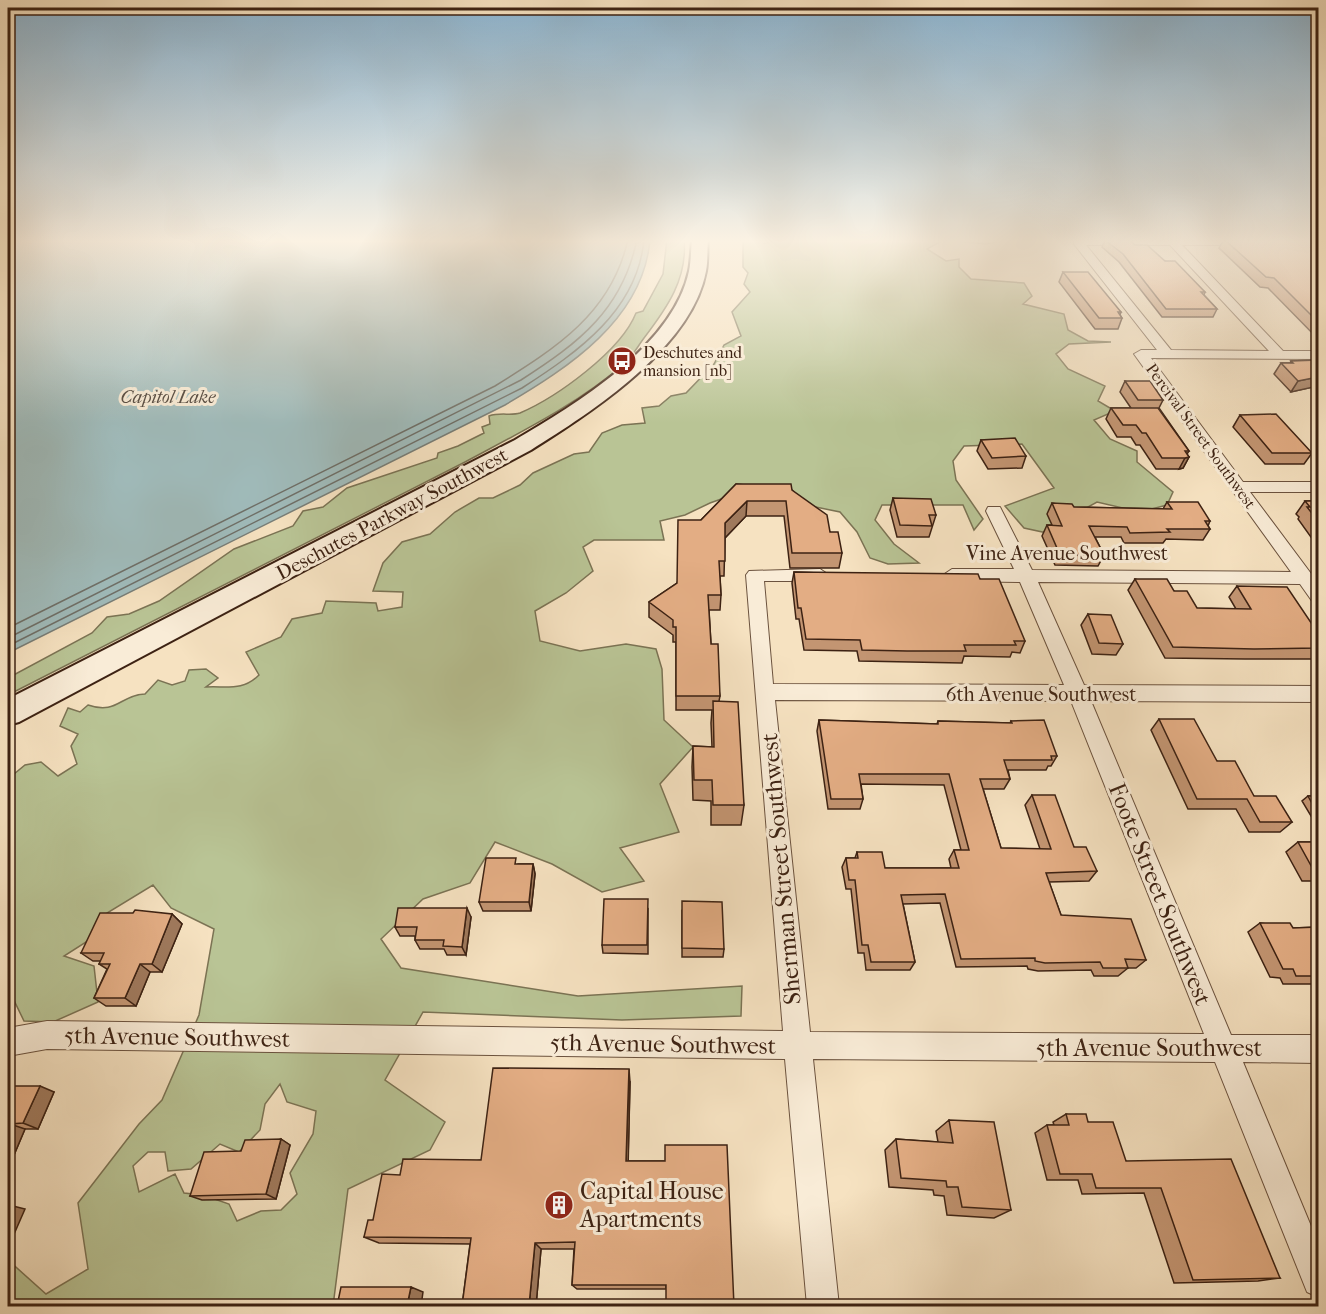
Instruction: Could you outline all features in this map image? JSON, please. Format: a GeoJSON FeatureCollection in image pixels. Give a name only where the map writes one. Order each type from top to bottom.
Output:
{"type":"FeatureCollection","features":[{"type":"Feature","properties":{"kind":"street","name":"Deschutes Parkway Southwest"},"geometry":{"type":"LineString","coordinates":[[8,713],[523,445],[597,399],[639,361],[676,316],[684,300]]}},
{"type":"Feature","properties":{"kind":"street","name":"Percival Street Southwest"},"geometry":{"type":"LineString","coordinates":[[1124,300],[1167,354]]}},
{"type":"Feature","properties":{"kind":"street"},"geometry":{"type":"LineString","coordinates":[[1229,300],[1281,355]]}},
{"type":"Feature","properties":{"kind":"street","name":"Percival Street Southwest"},"geometry":{"type":"LineString","coordinates":[[1167,354],[1142,354],[1318,596]]}},
{"type":"Feature","properties":{"kind":"street"},"geometry":{"type":"LineString","coordinates":[[1167,354],[1318,355]]}},
{"type":"Feature","properties":{"kind":"street"},"geometry":{"type":"LineString","coordinates":[[1239,487],[1318,487]]}},
{"type":"Feature","properties":{"kind":"street","name":"Foote Street Southwest"},"geometry":{"type":"LineString","coordinates":[[994,511],[1025,574],[1078,694],[1318,1281]]}},
{"type":"Feature","properties":{"kind":"street","name":"Sherman Street Southwest"},"geometry":{"type":"LineString","coordinates":[[823,1306],[764,692],[755,575],[837,575]]}},
{"type":"Feature","properties":{"kind":"street","name":"Vine Avenue Southwest"},"geometry":{"type":"LineString","coordinates":[[931,575],[1306,578]]}},
{"type":"Feature","properties":{"kind":"street","name":"6th Avenue Southwest"},"geometry":{"type":"LineString","coordinates":[[764,692],[1318,694]]}},
{"type":"Feature","properties":{"kind":"street","name":"5th Avenue Southwest"},"geometry":{"type":"LineString","coordinates":[[8,1042],[46,1035],[798,1046],[1318,1049]]}},
{"type":"Feature","properties":{"kind":"green space"},"geometry":{"type":"Polygon","coordinates":[[[649,300],[670,300],[625,363],[588,392],[548,417],[465,462],[8,695],[8,678],[92,633],[107,617],[129,614],[159,601],[234,549],[293,526],[303,511],[323,507],[347,488],[437,458],[438,453],[484,433],[482,427],[490,424],[489,416],[520,413],[552,396],[602,357],[628,328],[636,313],[643,311],[649,300]]]}},
{"type":"Feature","properties":{"kind":"green space"},"geometry":{"type":"Polygon","coordinates":[[[743,300],[1027,300],[1023,304],[1064,314],[1068,330],[1088,341],[1111,342],[1069,344],[1056,354],[1068,369],[1105,386],[1098,401],[1115,411],[1094,420],[1110,439],[1137,451],[1137,462],[1173,492],[1167,505],[1140,512],[1097,502],[1077,513],[1075,539],[1024,528],[1005,506],[1054,488],[1022,444],[964,446],[953,461],[956,480],[983,519],[974,530],[963,505],[882,505],[875,520],[894,544],[919,563],[888,564],[870,558],[857,532],[840,512],[806,505],[752,488],[685,515],[660,521],[664,540],[594,540],[583,547],[593,571],[566,593],[535,611],[540,641],[580,651],[626,644],[656,649],[662,669],[664,720],[693,747],[660,784],[679,832],[620,848],[644,881],[602,892],[552,864],[495,842],[470,883],[423,899],[381,939],[401,968],[578,996],[742,986],[741,1016],[622,1020],[423,1012],[385,1080],[445,1122],[430,1150],[348,1189],[333,1306],[8,1306],[8,1260],[46,1294],[88,1269],[78,1203],[139,1124],[162,1100],[199,1015],[214,929],[171,908],[153,885],[107,913],[94,937],[64,956],[94,966],[98,1002],[53,1022],[24,1021],[8,988],[8,779],[25,765],[41,762],[58,776],[77,764],[71,746],[78,734],[60,726],[68,708],[80,712],[88,705],[106,708],[145,694],[158,680],[172,685],[185,681],[189,670],[206,669],[218,678],[206,687],[241,686],[259,675],[246,652],[281,637],[292,619],[322,613],[326,601],[376,603],[378,611],[402,607],[403,592],[373,591],[383,563],[402,542],[430,534],[455,512],[479,498],[493,498],[520,485],[533,473],[574,454],[589,452],[602,433],[622,425],[645,423],[642,408],[659,406],[671,396],[686,393],[714,364],[724,345],[741,336],[732,312],[743,300]],[[280,1084],[265,1104],[260,1130],[239,1152],[220,1144],[191,1169],[168,1171],[165,1152],[148,1152],[133,1166],[139,1192],[175,1174],[184,1193],[203,1195],[229,1204],[237,1221],[261,1211],[281,1210],[297,1194],[290,1173],[313,1134],[316,1111],[287,1102],[280,1084]]]}},
{"type":"Feature","properties":{"kind":"water","name":"Capitol Lake"},"geometry":{"type":"Polygon","coordinates":[[[8,300],[629,300],[599,338],[577,357],[505,405],[8,653],[8,300]]]}},
{"type":"Feature","properties":{"kind":"building"},"geometry":{"type":"Polygon","coordinates":[[[1085,300],[1111,300],[1121,312],[1118,312],[1122,318],[1099,318],[1085,300]]]}},
{"type":"Feature","properties":{"kind":"building"},"geometry":{"type":"Polygon","coordinates":[[[1159,300],[1209,300],[1217,309],[1166,309],[1159,300]]]}},
{"type":"Feature","properties":{"kind":"building"},"geometry":{"type":"Polygon","coordinates":[[[1296,300],[1318,300],[1318,322],[1296,300]]]}},
{"type":"Feature","properties":{"kind":"building"},"geometry":{"type":"Polygon","coordinates":[[[1318,360],[1318,377],[1298,381],[1281,363],[1293,363],[1291,361],[1318,360]]]}},
{"type":"Feature","properties":{"kind":"building"},"geometry":{"type":"Polygon","coordinates":[[[1125,381],[1150,381],[1163,400],[1138,400],[1125,381]]]}},
{"type":"Feature","properties":{"kind":"building"},"geometry":{"type":"Polygon","coordinates":[[[1111,408],[1158,408],[1189,451],[1185,451],[1189,457],[1162,458],[1146,433],[1142,433],[1136,425],[1123,425],[1111,408]]]}},
{"type":"Feature","properties":{"kind":"building"},"geometry":{"type":"Polygon","coordinates":[[[1276,414],[1312,453],[1272,453],[1240,415],[1276,414]]]}},
{"type":"Feature","properties":{"kind":"building"},"geometry":{"type":"Polygon","coordinates":[[[1015,438],[1026,456],[992,458],[981,440],[1015,438]]]}},
{"type":"Feature","properties":{"kind":"building"},"geometry":{"type":"Polygon","coordinates":[[[736,484],[791,484],[792,490],[827,515],[830,532],[838,532],[842,553],[792,553],[786,501],[747,501],[725,523],[725,561],[719,561],[721,595],[708,595],[711,644],[718,644],[720,696],[676,696],[676,627],[673,627],[673,620],[649,602],[677,583],[678,520],[701,520],[736,484]]]}},
{"type":"Feature","properties":{"kind":"building"},"geometry":{"type":"Polygon","coordinates":[[[893,498],[931,499],[936,515],[929,515],[932,526],[900,525],[893,498]]]}},
{"type":"Feature","properties":{"kind":"building"},"geometry":{"type":"Polygon","coordinates":[[[1305,501],[1318,501],[1318,521],[1307,507],[1310,507],[1305,501]]]}},
{"type":"Feature","properties":{"kind":"building"},"geometry":{"type":"Polygon","coordinates":[[[1167,502],[1198,502],[1210,521],[1205,521],[1210,529],[1167,529],[1170,532],[1130,533],[1127,527],[1089,526],[1104,555],[1060,555],[1047,525],[1062,526],[1052,503],[1072,504],[1074,507],[1172,509],[1167,502]]]}},
{"type":"Feature","properties":{"kind":"building"},"geometry":{"type":"Polygon","coordinates":[[[794,572],[978,574],[980,579],[999,579],[1025,641],[1014,641],[1016,645],[964,645],[966,651],[907,651],[862,650],[860,640],[806,639],[801,608],[798,608],[794,572]]]}},
{"type":"Feature","properties":{"kind":"building"},"geometry":{"type":"Polygon","coordinates":[[[1135,579],[1167,579],[1174,591],[1187,591],[1197,608],[1251,609],[1237,586],[1287,587],[1318,633],[1318,648],[1173,647],[1135,579]]]}},
{"type":"Feature","properties":{"kind":"building"},"geometry":{"type":"Polygon","coordinates":[[[1088,614],[1111,615],[1123,644],[1099,643],[1088,614]]]}},
{"type":"Feature","properties":{"kind":"building"},"geometry":{"type":"Polygon","coordinates":[[[713,701],[738,702],[744,805],[713,805],[712,780],[694,780],[693,746],[714,747],[713,701]]]}},
{"type":"Feature","properties":{"kind":"building"},"geometry":{"type":"Polygon","coordinates":[[[1159,719],[1194,719],[1217,761],[1235,761],[1254,796],[1276,796],[1292,822],[1260,822],[1247,799],[1197,799],[1159,719]]]}},
{"type":"Feature","properties":{"kind":"building"},"geometry":{"type":"Polygon","coordinates":[[[819,720],[938,724],[938,721],[1012,723],[1011,721],[1044,720],[1057,756],[1051,756],[1052,760],[1004,760],[1010,779],[980,779],[1001,848],[1051,849],[1032,795],[1055,795],[1074,847],[1086,847],[1097,871],[1046,873],[1061,915],[1131,919],[1146,960],[1125,959],[1128,968],[1103,968],[1100,962],[1045,963],[1035,961],[1035,958],[961,959],[945,894],[901,895],[915,962],[871,962],[868,945],[862,945],[855,880],[849,880],[846,858],[858,858],[857,852],[882,852],[885,868],[959,868],[954,850],[969,850],[949,774],[859,774],[863,799],[831,799],[819,720]]]}},
{"type":"Feature","properties":{"kind":"building"},"geometry":{"type":"Polygon","coordinates":[[[1308,796],[1318,796],[1318,814],[1308,796]]]}},
{"type":"Feature","properties":{"kind":"building"},"geometry":{"type":"Polygon","coordinates":[[[1298,842],[1318,842],[1318,871],[1314,871],[1298,842]]]}},
{"type":"Feature","properties":{"kind":"building"},"geometry":{"type":"Polygon","coordinates":[[[486,858],[516,858],[515,864],[533,864],[529,902],[479,902],[486,858]]]}},
{"type":"Feature","properties":{"kind":"building"},"geometry":{"type":"Polygon","coordinates":[[[604,899],[648,899],[647,945],[602,945],[604,899]]]}},
{"type":"Feature","properties":{"kind":"building"},"geometry":{"type":"Polygon","coordinates":[[[682,901],[722,902],[724,949],[682,948],[682,901]]]}},
{"type":"Feature","properties":{"kind":"building"},"geometry":{"type":"Polygon","coordinates":[[[398,908],[467,908],[462,947],[443,946],[444,940],[415,940],[417,927],[395,927],[398,908]]]}},
{"type":"Feature","properties":{"kind":"building"},"geometry":{"type":"Polygon","coordinates":[[[135,910],[172,914],[152,964],[140,964],[125,998],[94,998],[110,964],[99,964],[104,953],[81,953],[100,913],[133,913],[135,910]]]}},
{"type":"Feature","properties":{"kind":"building"},"geometry":{"type":"Polygon","coordinates":[[[1260,923],[1290,923],[1293,928],[1318,927],[1318,976],[1296,976],[1293,969],[1283,969],[1260,923]]]}},
{"type":"Feature","properties":{"kind":"building","name":"Capital House Apartments"},"geometry":{"type":"Polygon","coordinates":[[[493,1068],[629,1069],[626,1161],[665,1161],[665,1145],[727,1145],[734,1306],[666,1306],[666,1285],[572,1285],[575,1242],[535,1243],[529,1306],[462,1306],[471,1238],[364,1237],[368,1220],[373,1220],[382,1174],[400,1175],[403,1159],[481,1160],[493,1068]]]}},
{"type":"Feature","properties":{"kind":"building"},"geometry":{"type":"Polygon","coordinates":[[[8,1086],[40,1086],[23,1123],[10,1124],[8,1130],[8,1086]]]}},
{"type":"Feature","properties":{"kind":"building"},"geometry":{"type":"Polygon","coordinates":[[[1066,1114],[1086,1114],[1088,1122],[1113,1122],[1126,1161],[1231,1159],[1280,1278],[1193,1280],[1161,1188],[1096,1188],[1092,1174],[1060,1174],[1047,1125],[1069,1125],[1066,1114]]]}},
{"type":"Feature","properties":{"kind":"building"},"geometry":{"type":"Polygon","coordinates":[[[949,1120],[994,1122],[1011,1210],[962,1207],[958,1187],[947,1187],[946,1181],[901,1178],[896,1139],[953,1143],[949,1120]]]}},
{"type":"Feature","properties":{"kind":"building"},"geometry":{"type":"Polygon","coordinates":[[[281,1139],[266,1194],[190,1196],[204,1152],[241,1151],[245,1140],[281,1139]]]}},
{"type":"Feature","properties":{"kind":"building"},"geometry":{"type":"Polygon","coordinates":[[[341,1287],[411,1287],[407,1306],[337,1306],[341,1287]]]}},
{"type":"Feature","properties":{"kind":"place","name":"Deschutes and mansion [nb]"},"geometry":{"type":"Point","coordinates":[622,361]}},
{"type":"Feature","properties":{"kind":"place","name":"Capital House Apartments"},"geometry":{"type":"Point","coordinates":[559,1205]}}]}
